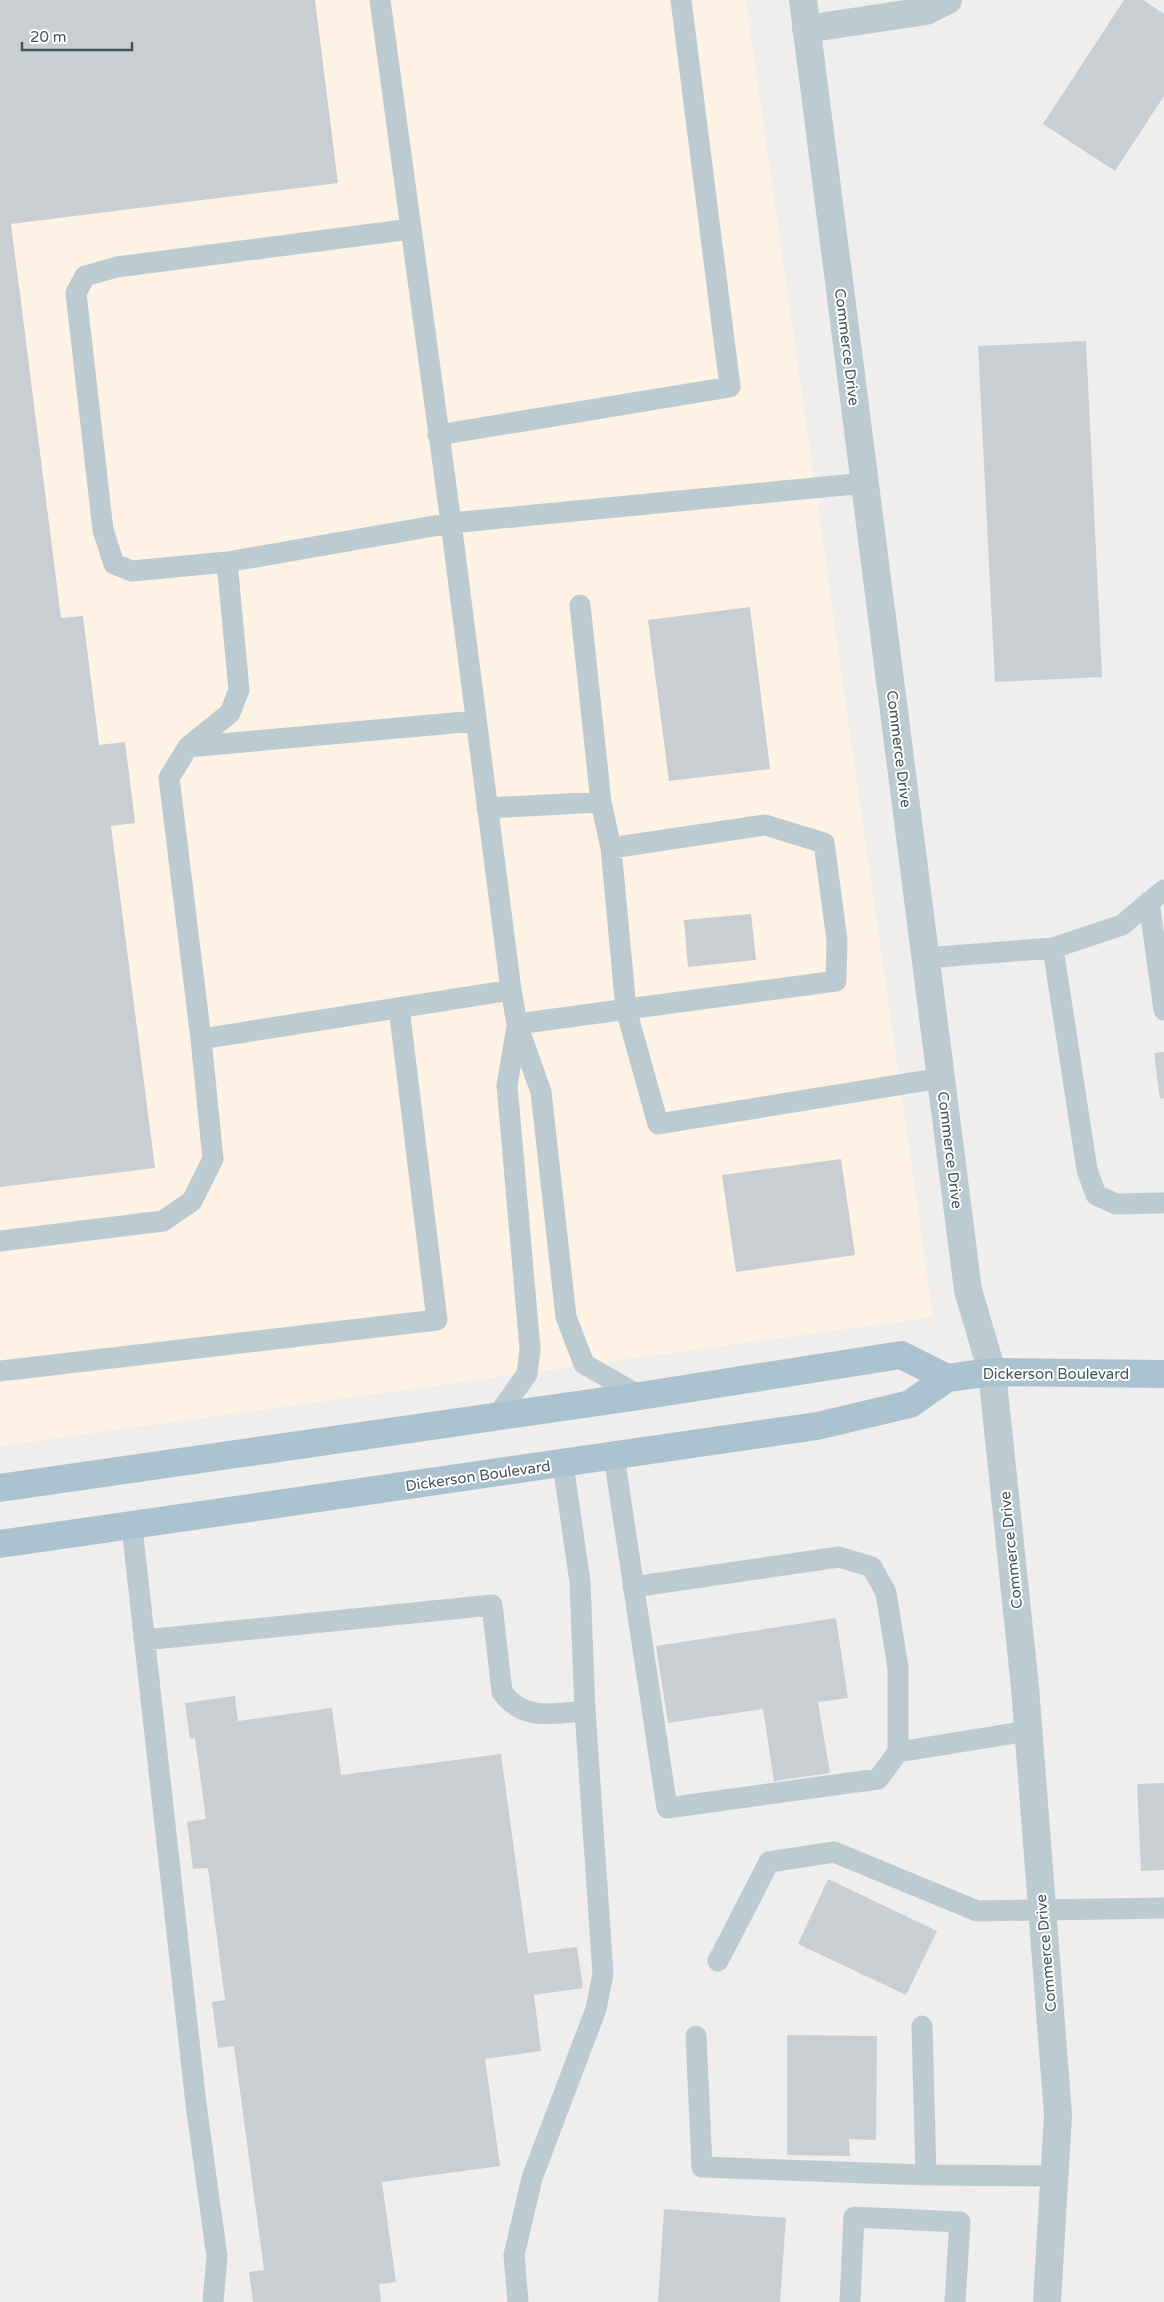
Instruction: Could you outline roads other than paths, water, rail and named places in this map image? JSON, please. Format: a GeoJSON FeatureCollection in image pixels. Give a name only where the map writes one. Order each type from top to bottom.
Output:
{"type":"FeatureCollection","features":[{"type":"Feature","properties":{"kind":"main road"},"geometry":{"type":"LineString","coordinates":[[0,1488],[640,1396],[901,1355],[947,1378]]}},
{"type":"Feature","properties":{"kind":"main road","name":"Dickerson Boulevard"},"geometry":{"type":"LineString","coordinates":[[0,1544],[132,1527],[817,1426],[910,1404],[947,1378],[992,1372],[1164,1374]]}},
{"type":"Feature","properties":{"kind":"street","name":"Commerce Drive"},"geometry":{"type":"LineString","coordinates":[[803,0],[968,1290],[992,1372],[1028,1731],[1058,2115],[1047,2302]]}},
{"type":"Feature","properties":{"kind":"street"},"geometry":{"type":"LineString","coordinates":[[806,29],[926,10],[948,0]]}},
{"type":"Feature","properties":{"kind":"lane"},"geometry":{"type":"LineString","coordinates":[[380,0],[451,523],[510,990],[517,1024],[541,1092],[566,1317],[584,1364],[640,1396]]}},
{"type":"Feature","properties":{"kind":"lane"},"geometry":{"type":"LineString","coordinates":[[438,435],[730,387],[681,0]]}},
{"type":"Feature","properties":{"kind":"lane"},"geometry":{"type":"LineString","coordinates":[[411,229],[117,267],[85,276],[76,293],[103,530],[114,564],[132,571],[227,562],[451,523],[865,483]]}},
{"type":"Feature","properties":{"kind":"lane"},"geometry":{"type":"LineString","coordinates":[[0,1242],[163,1221],[192,1201],[213,1159],[201,1039],[169,778],[188,747],[230,713],[239,690],[227,562]]}},
{"type":"Feature","properties":{"kind":"lane"},"geometry":{"type":"LineString","coordinates":[[580,605],[601,802],[610,848],[626,1009],[658,1124],[941,1078]]}},
{"type":"Feature","properties":{"kind":"lane"},"geometry":{"type":"LineString","coordinates":[[188,747],[476,720]]}},
{"type":"Feature","properties":{"kind":"lane"},"geometry":{"type":"LineString","coordinates":[[487,808],[601,802]]}},
{"type":"Feature","properties":{"kind":"lane"},"geometry":{"type":"LineString","coordinates":[[517,1024],[836,981],[838,940],[824,843],[764,826],[610,848]]}},
{"type":"Feature","properties":{"kind":"lane"},"geometry":{"type":"LineString","coordinates":[[926,958],[1053,948],[1122,925],[1157,896]]}},
{"type":"Feature","properties":{"kind":"lane"},"geometry":{"type":"LineString","coordinates":[[1157,896],[1164,1010]]}},
{"type":"Feature","properties":{"kind":"lane"},"geometry":{"type":"LineString","coordinates":[[1053,948],[1087,1170],[1096,1195],[1116,1204],[1164,1203]]}},
{"type":"Feature","properties":{"kind":"lane"},"geometry":{"type":"LineString","coordinates":[[201,1039],[510,990]]}},
{"type":"Feature","properties":{"kind":"lane"},"geometry":{"type":"LineString","coordinates":[[0,1371],[437,1320],[399,1008]]}},
{"type":"Feature","properties":{"kind":"lane"},"geometry":{"type":"LineString","coordinates":[[497,1416],[527,1374],[530,1349],[507,1085],[517,1024]]}},
{"type":"Feature","properties":{"kind":"lane"},"geometry":{"type":"LineString","coordinates":[[614,1456],[633,1587],[667,1808],[878,1779],[898,1752],[898,1668],[886,1593],[872,1567],[838,1557],[633,1587]]}},
{"type":"Feature","properties":{"kind":"lane"},"geometry":{"type":"LineString","coordinates":[[518,2302],[514,2255],[532,2178],[596,2009],[603,1974],[585,1711],[580,1582],[563,1464]]}},
{"type":"Feature","properties":{"kind":"lane"},"geometry":{"type":"LineString","coordinates":[[132,1527],[196,2104],[217,2257],[213,2302]]}},
{"type":"Feature","properties":{"kind":"lane"},"geometry":{"type":"LineString","coordinates":[[144,1640],[492,1605],[502,1692],[509,1702],[518,1709],[531,1712],[585,1711]]}},
{"type":"Feature","properties":{"kind":"lane"},"geometry":{"type":"LineString","coordinates":[[898,1752],[1028,1731]]}},
{"type":"Feature","properties":{"kind":"lane"},"geometry":{"type":"LineString","coordinates":[[718,1961],[769,1862],[834,1852],[977,1912],[1164,1908]]}},
{"type":"Feature","properties":{"kind":"lane"},"geometry":{"type":"LineString","coordinates":[[922,2026],[926,2175]]}},
{"type":"Feature","properties":{"kind":"lane"},"geometry":{"type":"LineString","coordinates":[[696,2036],[702,2167],[926,2175],[1055,2176]]}},
{"type":"Feature","properties":{"kind":"lane"},"geometry":{"type":"LineString","coordinates":[[850,2302],[854,2217],[960,2222],[955,2302]]}}]}
